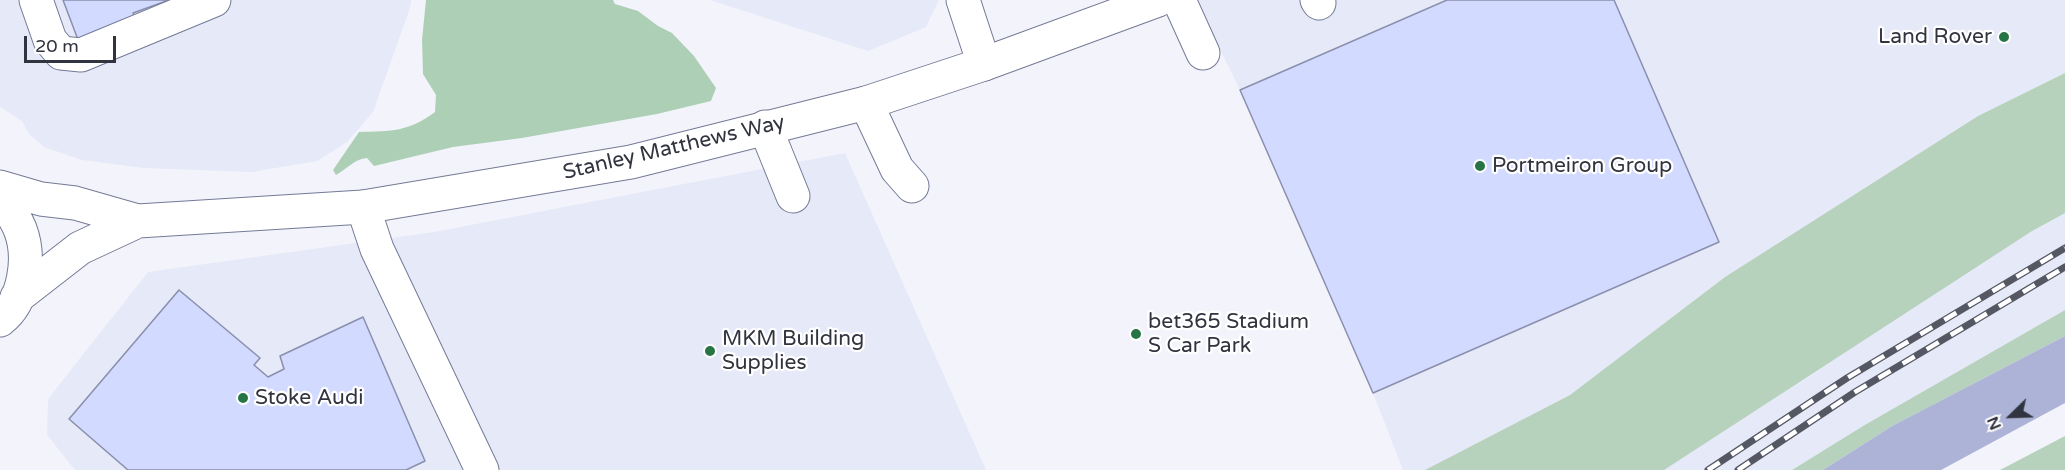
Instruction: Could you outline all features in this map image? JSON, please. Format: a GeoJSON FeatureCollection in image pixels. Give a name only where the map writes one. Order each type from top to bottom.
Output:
{"type":"FeatureCollection","features":[{"type":"Feature","properties":{"kind":"main road"},"geometry":{"type":"LineString","coordinates":[[36,0],[50,40],[61,53],[81,55],[214,0]]}},
{"type":"Feature","properties":{"kind":"main road"},"geometry":{"type":"LineString","coordinates":[[963,0],[984,64]]}},
{"type":"Feature","properties":{"kind":"main road","name":"Stanley Matthews Way"},"geometry":{"type":"LineString","coordinates":[[0,187],[42,199],[75,203],[138,221],[363,207],[631,162],[866,103],[984,64],[1158,0]]}},
{"type":"Feature","properties":{"kind":"main road"},"geometry":{"type":"LineString","coordinates":[[1179,0],[1203,53]]}},
{"type":"Feature","properties":{"kind":"main road"},"geometry":{"type":"LineString","coordinates":[[866,103],[897,169],[912,186]]}},
{"type":"Feature","properties":{"kind":"main road"},"geometry":{"type":"LineString","coordinates":[[765,128],[793,196]]}},
{"type":"Feature","properties":{"kind":"main road"},"geometry":{"type":"LineString","coordinates":[[0,197],[10,209],[21,230],[25,255],[23,281],[5,317]]}},
{"type":"Feature","properties":{"kind":"main road"},"geometry":{"type":"LineString","coordinates":[[363,207],[377,249],[472,467]]}},
{"type":"Feature","properties":{"kind":"main road","name":"Stanley Matthews Way"},"geometry":{"type":"LineString","coordinates":[[5,317],[80,248],[138,221]]}},
{"type":"Feature","properties":{"kind":"shaded area"},"geometry":{"type":"Polygon","coordinates":[[[0,0],[411,0],[373,112],[347,142],[317,161],[252,172],[144,168],[82,160],[44,147],[29,134],[22,121],[0,107],[0,0]]]}},
{"type":"Feature","properties":{"kind":"shaded area"},"geometry":{"type":"Polygon","coordinates":[[[710,0],[939,0],[926,27],[868,51],[710,0]]]}},
{"type":"Feature","properties":{"kind":"shaded area"},"geometry":{"type":"Polygon","coordinates":[[[1196,0],[2065,0],[2065,73],[1978,116],[1725,277],[1570,395],[1425,470],[1403,470],[1373,393],[1240,90],[1196,0]]]}},
{"type":"Feature","properties":{"kind":"shaded area"},"geometry":{"type":"Polygon","coordinates":[[[845,153],[986,470],[75,470],[47,435],[48,399],[148,272],[434,232],[845,153]]]}},
{"type":"Feature","properties":{"kind":"shaded area"},"geometry":{"type":"Polygon","coordinates":[[[2065,163],[2065,310],[1863,426],[1792,470],[1605,470],[2065,163]]]}},
{"type":"Feature","properties":{"kind":"green space"},"geometry":{"type":"Polygon","coordinates":[[[426,0],[613,0],[615,4],[638,11],[672,33],[694,56],[716,88],[711,101],[657,114],[522,138],[453,147],[374,166],[367,158],[354,162],[336,175],[333,170],[359,132],[408,127],[435,112],[436,95],[423,74],[422,40],[426,0]]]}},
{"type":"Feature","properties":{"kind":"green space"},"geometry":{"type":"Polygon","coordinates":[[[2065,73],[2065,213],[2032,231],[1664,470],[1425,470],[1570,395],[1725,277],[1978,116],[2065,73]]]}},
{"type":"Feature","properties":{"kind":"green space"},"geometry":{"type":"Polygon","coordinates":[[[2065,310],[2065,336],[1892,426],[1823,470],[1792,470],[1863,426],[2065,310]]]}},
{"type":"Feature","properties":{"kind":"green space"},"geometry":{"type":"Polygon","coordinates":[[[2065,436],[2065,470],[2000,470],[2065,436]]]}},
{"type":"Feature","properties":{"kind":"water"},"geometry":{"type":"Polygon","coordinates":[[[2065,336],[2065,403],[1941,470],[1823,470],[1892,426],[2065,336]]]}},
{"type":"Feature","properties":{"kind":"building"},"geometry":{"type":"Polygon","coordinates":[[[63,0],[169,0],[133,13],[137,24],[80,45],[63,0]]]}},
{"type":"Feature","properties":{"kind":"building","name":"Portmeiron Group"},"geometry":{"type":"Polygon","coordinates":[[[1447,0],[1614,0],[1719,242],[1373,393],[1240,90],[1447,0]]]}},
{"type":"Feature","properties":{"kind":"building","name":"Stoke Audi"},"geometry":{"type":"Polygon","coordinates":[[[179,290],[260,358],[254,365],[268,377],[284,369],[280,356],[363,317],[425,461],[406,470],[128,470],[69,419],[179,290]]]}},
{"type":"Feature","properties":{"kind":"railway"},"geometry":{"type":"LineString","coordinates":[[1708,470],[1847,378],[2065,248]]}},
{"type":"Feature","properties":{"kind":"railway"},"geometry":{"type":"LineString","coordinates":[[1738,470],[1855,392],[2065,267]]}},
{"type":"Feature","properties":{"kind":"place","name":"Land Rover"},"geometry":{"type":"Point","coordinates":[2004,37]}},
{"type":"Feature","properties":{"kind":"place","name":"Portmeiron Group"},"geometry":{"type":"Point","coordinates":[1480,166]}},
{"type":"Feature","properties":{"kind":"place","name":"bet365 Stadium S Car Park"},"geometry":{"type":"Point","coordinates":[1136,334]}},
{"type":"Feature","properties":{"kind":"place","name":"MKM Building Supplies"},"geometry":{"type":"Point","coordinates":[710,351]}},
{"type":"Feature","properties":{"kind":"place","name":"Stoke Audi"},"geometry":{"type":"Point","coordinates":[243,398]}}]}
